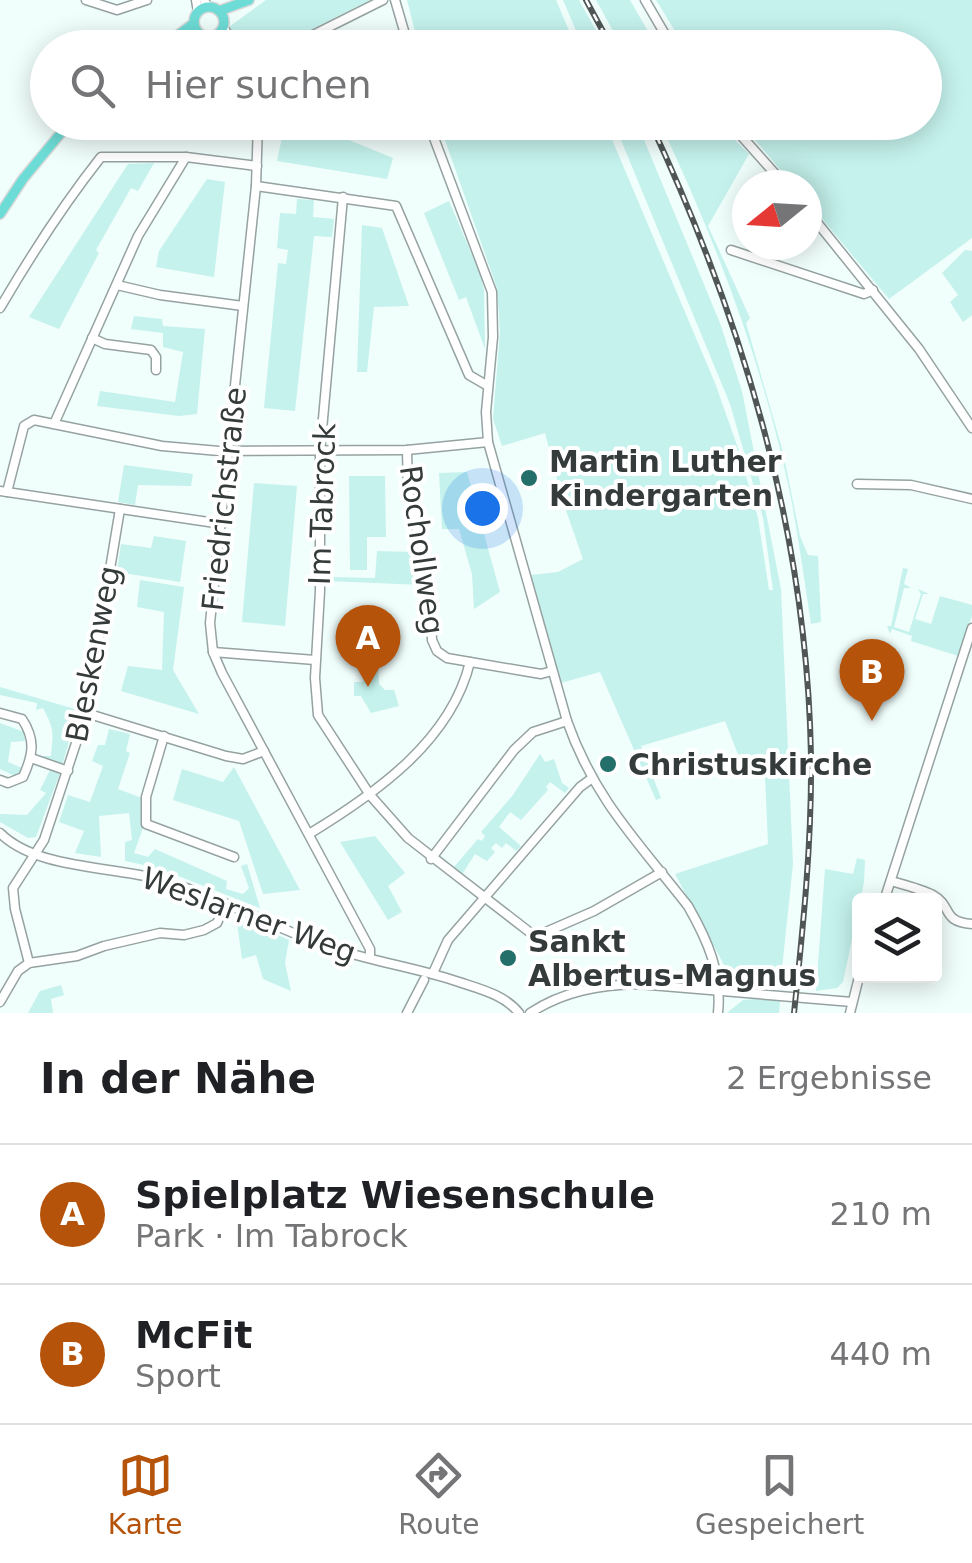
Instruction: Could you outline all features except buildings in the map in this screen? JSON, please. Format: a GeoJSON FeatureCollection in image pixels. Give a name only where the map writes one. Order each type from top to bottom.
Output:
{"type":"FeatureCollection","features":[{"type":"Feature","properties":{"kind":"main road"},"geometry":{"type":"LineString","coordinates":[[221,28],[246,2]]}},
{"type":"Feature","properties":{"kind":"main road"},"geometry":{"type":"LineString","coordinates":[[187,30],[197,23],[206,4],[219,11],[246,2]]}},
{"type":"Feature","properties":{"kind":"main road"},"geometry":{"type":"LineString","coordinates":[[219,11],[221,28]]}},
{"type":"Feature","properties":{"kind":"main road"},"geometry":{"type":"LineString","coordinates":[[197,23],[221,28]]}},
{"type":"Feature","properties":{"kind":"main road"},"geometry":{"type":"LineString","coordinates":[[0,214],[55,140]]}},
{"type":"Feature","properties":{"kind":"street"},"geometry":{"type":"LineString","coordinates":[[86,0],[116,10],[148,0]]}},
{"type":"Feature","properties":{"kind":"street"},"geometry":{"type":"LineString","coordinates":[[196,0],[197,23]]}},
{"type":"Feature","properties":{"kind":"street"},"geometry":{"type":"LineString","coordinates":[[322,30],[383,0]]}},
{"type":"Feature","properties":{"kind":"street"},"geometry":{"type":"LineString","coordinates":[[395,0],[404,30]]}},
{"type":"Feature","properties":{"kind":"street"},"geometry":{"type":"LineString","coordinates":[[645,0],[662,30]]}},
{"type":"Feature","properties":{"kind":"street","name":"Friedrichstraße"},"geometry":{"type":"LineString","coordinates":[[257,140],[256,186],[210,624],[213,652],[370,949],[370,958]]}},
{"type":"Feature","properties":{"kind":"street"},"geometry":{"type":"LineString","coordinates":[[433,140],[492,292],[488,442],[567,720],[591,779],[624,830],[662,872],[698,924],[718,974],[718,1013]]}},
{"type":"Feature","properties":{"kind":"street"},"geometry":{"type":"LineString","coordinates":[[745,140],[772,170]]}},
{"type":"Feature","properties":{"kind":"street"},"geometry":{"type":"LineString","coordinates":[[0,308],[46,230],[101,158],[186,157],[256,166]]}},
{"type":"Feature","properties":{"kind":"street"},"geometry":{"type":"LineString","coordinates":[[54,424],[138,236],[186,157]]}},
{"type":"Feature","properties":{"kind":"street"},"geometry":{"type":"LineString","coordinates":[[256,186],[389,203],[401,212],[469,375],[488,386]]}},
{"type":"Feature","properties":{"kind":"street","name":"Im Tabrock"},"geometry":{"type":"LineString","coordinates":[[343,197],[320,452],[320,591],[315,660],[318,714],[370,796],[431,859],[532,934],[539,935],[594,911],[662,872]]}},
{"type":"Feature","properties":{"kind":"street"},"geometry":{"type":"LineString","coordinates":[[822,228],[968,413],[972,428]]}},
{"type":"Feature","properties":{"kind":"street"},"geometry":{"type":"LineString","coordinates":[[731,250],[864,294],[873,290]]}},
{"type":"Feature","properties":{"kind":"street"},"geometry":{"type":"LineString","coordinates":[[117,284],[160,296],[244,306]]}},
{"type":"Feature","properties":{"kind":"street"},"geometry":{"type":"LineString","coordinates":[[92,338],[105,344],[151,350],[156,357],[156,370]]}},
{"type":"Feature","properties":{"kind":"street"},"geometry":{"type":"LineString","coordinates":[[222,524],[4,491],[24,426],[34,420],[162,446],[230,451],[407,450],[488,442]]}},
{"type":"Feature","properties":{"kind":"street","name":"Rochollweg"},"geometry":{"type":"LineString","coordinates":[[407,450],[408,491],[430,590],[432,640],[446,658],[541,674],[552,671]]}},
{"type":"Feature","properties":{"kind":"street"},"geometry":{"type":"LineString","coordinates":[[856,484],[911,485],[972,499]]}},
{"type":"Feature","properties":{"kind":"street","name":"Bleskenweg"},"geometry":{"type":"LineString","coordinates":[[29,962],[8,886],[44,840],[86,713],[120,509]]}},
{"type":"Feature","properties":{"kind":"street"},"geometry":{"type":"LineString","coordinates":[[887,893],[972,628]]}},
{"type":"Feature","properties":{"kind":"street"},"geometry":{"type":"LineString","coordinates":[[213,652],[315,660]]}},
{"type":"Feature","properties":{"kind":"street"},"geometry":{"type":"LineString","coordinates":[[310,834],[370,796],[435,734],[452,708],[470,662]]}},
{"type":"Feature","properties":{"kind":"street"},"geometry":{"type":"LineString","coordinates":[[0,713],[22,720],[33,742],[23,777],[16,782],[0,780]]}},
{"type":"Feature","properties":{"kind":"street"},"geometry":{"type":"LineString","coordinates":[[86,713],[226,756],[243,759],[264,752]]}},
{"type":"Feature","properties":{"kind":"street"},"geometry":{"type":"LineString","coordinates":[[431,859],[514,750],[533,732],[567,720]]}},
{"type":"Feature","properties":{"kind":"street"},"geometry":{"type":"LineString","coordinates":[[164,736],[146,796],[146,824],[234,856]]}},
{"type":"Feature","properties":{"kind":"street"},"geometry":{"type":"LineString","coordinates":[[31,758],[68,770]]}},
{"type":"Feature","properties":{"kind":"street"},"geometry":{"type":"LineString","coordinates":[[433,973],[448,940],[591,779]]}},
{"type":"Feature","properties":{"kind":"street","name":"Weslarner Weg"},"geometry":{"type":"LineString","coordinates":[[0,832],[60,862],[165,880],[341,951],[433,973],[494,995],[519,1013]]}},
{"type":"Feature","properties":{"kind":"street"},"geometry":{"type":"LineString","coordinates":[[892,881],[934,896],[956,923],[972,924]]}},
{"type":"Feature","properties":{"kind":"street"},"geometry":{"type":"LineString","coordinates":[[0,1002],[18,972],[29,962],[77,956],[160,933],[184,935],[204,930],[216,923],[225,904]]}},
{"type":"Feature","properties":{"kind":"street"},"geometry":{"type":"LineString","coordinates":[[406,1013],[424,980]]}},
{"type":"Feature","properties":{"kind":"street"},"geometry":{"type":"LineString","coordinates":[[850,1013],[857,983]]}},
{"type":"Feature","properties":{"kind":"street"},"geometry":{"type":"LineString","coordinates":[[530,1013],[570,993],[607,984],[852,1002]]}},
{"type":"Feature","properties":{"kind":"shaded area"},"geometry":{"type":"Polygon","coordinates":[[[266,0],[371,0],[310,30],[229,27],[266,0]]]}},
{"type":"Feature","properties":{"kind":"shaded area"},"geometry":{"type":"Polygon","coordinates":[[[407,0],[556,0],[569,30],[415,30],[407,0]]]}},
{"type":"Feature","properties":{"kind":"shaded area"},"geometry":{"type":"Polygon","coordinates":[[[563,0],[579,0],[596,30],[576,30],[563,0]]]}},
{"type":"Feature","properties":{"kind":"shaded area"},"geometry":{"type":"Polygon","coordinates":[[[596,0],[630,0],[647,30],[613,30],[596,0]]]}},
{"type":"Feature","properties":{"kind":"shaded area"},"geometry":{"type":"Polygon","coordinates":[[[656,0],[972,0],[972,238],[889,299],[822,219],[822,170],[780,170],[755,140],[942,140],[942,30],[675,30],[656,0]]]}},
{"type":"Feature","properties":{"kind":"shaded area"},"geometry":{"type":"Polygon","coordinates":[[[281,140],[349,140],[393,158],[387,179],[277,161],[281,140]]]}},
{"type":"Feature","properties":{"kind":"shaded area"},"geometry":{"type":"Polygon","coordinates":[[[445,140],[612,140],[715,383],[758,518],[769,590],[773,590],[763,518],[730,404],[621,140],[644,140],[720,323],[742,391],[781,589],[793,864],[780,988],[731,978],[675,874],[768,844],[764,754],[739,757],[725,721],[641,746],[661,798],[656,800],[600,672],[561,683],[530,575],[558,572],[583,559],[545,433],[502,446],[493,419],[500,332],[497,288],[445,140]]]}},
{"type":"Feature","properties":{"kind":"shaded area"},"geometry":{"type":"Polygon","coordinates":[[[668,140],[735,140],[749,154],[740,170],[732,170],[732,184],[708,226],[750,318],[746,323],[783,452],[800,536],[808,555],[818,556],[821,622],[811,624],[781,454],[754,357],[720,261],[668,140]]]}},
{"type":"Feature","properties":{"kind":"shaded area"},"geometry":{"type":"Polygon","coordinates":[[[154,163],[138,191],[131,188],[59,329],[29,317],[128,164],[154,163]]]}},
{"type":"Feature","properties":{"kind":"shaded area"},"geometry":{"type":"Polygon","coordinates":[[[207,179],[225,182],[214,277],[156,267],[159,251],[207,179]]]}},
{"type":"Feature","properties":{"kind":"shaded area"},"geometry":{"type":"Polygon","coordinates":[[[297,199],[314,200],[313,217],[334,219],[332,237],[314,236],[295,411],[264,408],[278,263],[286,264],[288,250],[277,248],[280,213],[296,214],[297,199]]]}},
{"type":"Feature","properties":{"kind":"shaded area"},"geometry":{"type":"Polygon","coordinates":[[[449,201],[481,276],[485,349],[466,297],[459,300],[424,213],[449,201]]]}},
{"type":"Feature","properties":{"kind":"shaded area"},"geometry":{"type":"Polygon","coordinates":[[[362,225],[382,228],[409,306],[374,307],[367,372],[357,372],[362,225]]]}},
{"type":"Feature","properties":{"kind":"shaded area"},"geometry":{"type":"Polygon","coordinates":[[[965,250],[972,251],[972,315],[963,322],[950,302],[958,295],[942,273],[965,250]]]}},
{"type":"Feature","properties":{"kind":"shaded area"},"geometry":{"type":"Polygon","coordinates":[[[134,316],[162,319],[163,326],[205,329],[197,414],[179,416],[97,406],[100,391],[175,402],[183,352],[163,347],[163,333],[131,329],[134,316]]]}},
{"type":"Feature","properties":{"kind":"shaded area"},"geometry":{"type":"Polygon","coordinates":[[[124,465],[193,474],[191,486],[138,485],[135,505],[118,502],[124,465]]]}},
{"type":"Feature","properties":{"kind":"shaded area"},"geometry":{"type":"Polygon","coordinates":[[[467,472],[500,592],[474,609],[472,574],[459,529],[442,529],[439,473],[467,472]]]}},
{"type":"Feature","properties":{"kind":"shaded area"},"geometry":{"type":"Polygon","coordinates":[[[349,476],[385,476],[386,537],[367,537],[367,570],[350,570],[349,476]]]}},
{"type":"Feature","properties":{"kind":"shaded area"},"geometry":{"type":"Polygon","coordinates":[[[254,483],[297,486],[285,626],[242,622],[254,483]]]}},
{"type":"Feature","properties":{"kind":"shaded area"},"geometry":{"type":"Polygon","coordinates":[[[154,536],[186,541],[180,582],[117,572],[121,544],[151,548],[154,536]]]}},
{"type":"Feature","properties":{"kind":"shaded area"},"geometry":{"type":"Polygon","coordinates":[[[377,551],[415,552],[421,585],[329,581],[329,577],[375,578],[377,551]]]}},
{"type":"Feature","properties":{"kind":"shaded area"},"geometry":{"type":"Polygon","coordinates":[[[903,568],[908,569],[904,584],[911,588],[904,588],[894,627],[909,632],[921,594],[918,589],[929,594],[923,594],[915,619],[931,624],[940,596],[972,605],[958,656],[911,641],[912,636],[892,629],[890,634],[887,626],[891,626],[903,568]]]}},
{"type":"Feature","properties":{"kind":"shaded area"},"geometry":{"type":"Polygon","coordinates":[[[140,580],[184,587],[173,670],[199,714],[121,691],[128,666],[162,670],[164,612],[137,607],[140,580]]]}},
{"type":"Feature","properties":{"kind":"shaded area"},"geometry":{"type":"Polygon","coordinates":[[[362,659],[378,659],[379,684],[385,690],[394,690],[399,706],[371,713],[361,696],[354,696],[354,682],[363,682],[362,659]]]}},
{"type":"Feature","properties":{"kind":"shaded area"},"geometry":{"type":"Polygon","coordinates":[[[0,687],[78,710],[62,766],[38,756],[51,756],[52,732],[43,708],[36,710],[37,703],[0,695],[0,687]]]}},
{"type":"Feature","properties":{"kind":"shaded area"},"geometry":{"type":"Polygon","coordinates":[[[0,723],[24,732],[25,741],[11,742],[8,762],[22,768],[17,777],[0,769],[0,723]]]}},
{"type":"Feature","properties":{"kind":"shaded area"},"geometry":{"type":"Polygon","coordinates":[[[109,729],[130,734],[126,751],[130,753],[118,789],[142,798],[143,828],[134,853],[148,857],[155,849],[227,881],[226,889],[243,894],[249,888],[241,866],[247,864],[260,908],[158,868],[125,861],[125,842],[132,840],[129,813],[99,816],[101,857],[75,853],[84,831],[59,822],[68,795],[90,802],[103,766],[92,761],[98,745],[105,745],[109,729]]]}},
{"type":"Feature","properties":{"kind":"shaded area"},"geometry":{"type":"Polygon","coordinates":[[[540,754],[545,762],[554,759],[562,783],[569,788],[565,793],[550,782],[548,790],[521,820],[510,812],[499,827],[521,846],[516,851],[506,843],[502,848],[496,843],[491,848],[495,852],[487,861],[475,854],[461,876],[441,856],[454,867],[478,839],[482,841],[485,836],[481,832],[513,795],[540,754]]]}},
{"type":"Feature","properties":{"kind":"shaded area"},"geometry":{"type":"Polygon","coordinates":[[[234,767],[300,890],[263,894],[239,821],[173,800],[182,769],[223,782],[234,767]]]}},
{"type":"Feature","properties":{"kind":"shaded area"},"geometry":{"type":"Polygon","coordinates":[[[50,770],[60,773],[36,837],[28,838],[0,822],[0,814],[27,815],[46,793],[40,790],[50,770]]]}},
{"type":"Feature","properties":{"kind":"shaded area"},"geometry":{"type":"Polygon","coordinates":[[[375,836],[405,873],[388,886],[402,912],[388,920],[340,842],[375,836]]]}},
{"type":"Feature","properties":{"kind":"shaded area"},"geometry":{"type":"Polygon","coordinates":[[[857,858],[865,860],[862,893],[852,893],[852,939],[843,982],[837,988],[816,991],[825,869],[853,874],[857,858]]]}},
{"type":"Feature","properties":{"kind":"shaded area"},"geometry":{"type":"Polygon","coordinates":[[[248,922],[289,940],[285,963],[291,991],[263,979],[256,955],[242,959],[237,923],[248,922]]]}},
{"type":"Feature","properties":{"kind":"shaded area"},"geometry":{"type":"Polygon","coordinates":[[[61,985],[64,995],[51,999],[53,1013],[28,1013],[40,991],[61,985]]]}},
{"type":"Feature","properties":{"kind":"shaded area"},"geometry":{"type":"Polygon","coordinates":[[[743,1000],[780,1001],[779,1013],[727,1013],[743,1000]]]}},
{"type":"Feature","properties":{"kind":"railway"},"geometry":{"type":"LineString","coordinates":[[586,0],[602,30]]}},
{"type":"Feature","properties":{"kind":"railway"},"geometry":{"type":"LineString","coordinates":[[658,140],[684,198],[741,352],[783,511],[797,592],[807,673],[811,788],[794,1013]]}},
{"type":"Feature","properties":{"kind":"place","name":"Martin Luther Kindergarten"},"geometry":{"type":"Point","coordinates":[529,478]}},
{"type":"Feature","properties":{"kind":"place","name":"Spielplatz Wiesenschule"},"geometry":{"type":"Point","coordinates":[368,687]}},
{"type":"Feature","properties":{"kind":"place","name":"McFit"},"geometry":{"type":"Point","coordinates":[872,721]}},
{"type":"Feature","properties":{"kind":"place","name":"Christuskirche"},"geometry":{"type":"Point","coordinates":[608,764]}},
{"type":"Feature","properties":{"kind":"place","name":"Sankt Albertus-Magnus"},"geometry":{"type":"Point","coordinates":[508,958]}}]}
